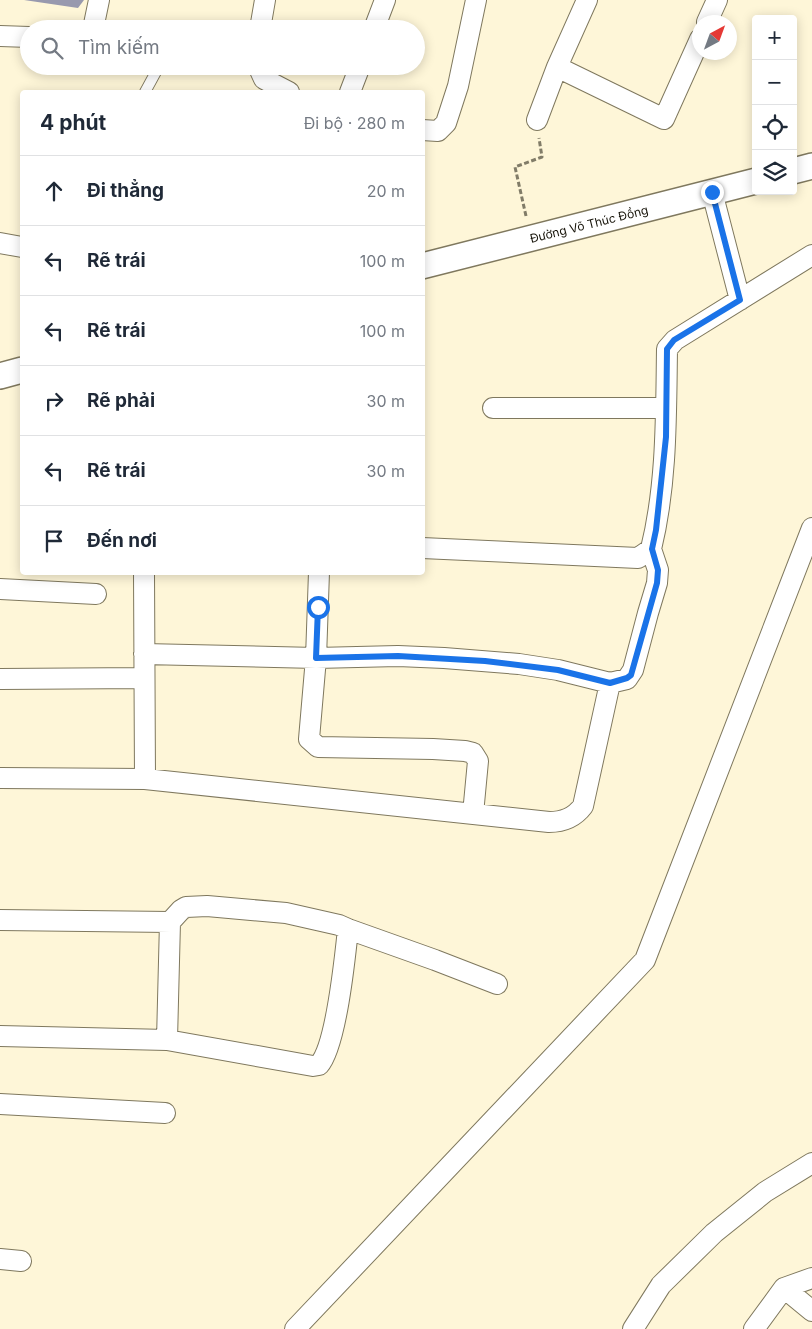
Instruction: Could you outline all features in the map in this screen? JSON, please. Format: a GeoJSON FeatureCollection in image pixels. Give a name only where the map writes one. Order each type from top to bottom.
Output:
{"type":"FeatureCollection","features":[{"type":"Feature","properties":{"kind":"street"},"geometry":{"type":"LineString","coordinates":[[94,20],[100,0]]}},
{"type":"Feature","properties":{"kind":"street"},"geometry":{"type":"LineString","coordinates":[[262,20],[265,0]]}},
{"type":"Feature","properties":{"kind":"street"},"geometry":{"type":"LineString","coordinates":[[377,20],[385,0]]}},
{"type":"Feature","properties":{"kind":"street"},"geometry":{"type":"LineString","coordinates":[[425,130],[438,131],[446,122],[458,86],[476,0]]}},
{"type":"Feature","properties":{"kind":"street"},"geometry":{"type":"LineString","coordinates":[[537,120],[557,67],[587,0]]}},
{"type":"Feature","properties":{"kind":"street"},"geometry":{"type":"LineString","coordinates":[[710,15],[716,0]]}},
{"type":"Feature","properties":{"kind":"street"},"geometry":{"type":"LineString","coordinates":[[0,36],[20,37]]}},
{"type":"Feature","properties":{"kind":"street"},"geometry":{"type":"LineString","coordinates":[[557,67],[664,119],[692,57]]}},
{"type":"Feature","properties":{"kind":"street"},"geometry":{"type":"LineString","coordinates":[[262,75],[264,79],[285,90]]}},
{"type":"Feature","properties":{"kind":"street"},"geometry":{"type":"LineString","coordinates":[[351,90],[357,75]]}},
{"type":"Feature","properties":{"kind":"street"},"geometry":{"type":"LineString","coordinates":[[797,170],[812,166]]}},
{"type":"Feature","properties":{"kind":"street","name":"Đường Võ Thúc Đồng"},"geometry":{"type":"LineString","coordinates":[[425,265],[752,182]]}},
{"type":"Feature","properties":{"kind":"street"},"geometry":{"type":"LineString","coordinates":[[712,192],[740,300]]}},
{"type":"Feature","properties":{"kind":"street"},"geometry":{"type":"LineString","coordinates":[[0,243],[20,248]]}},
{"type":"Feature","properties":{"kind":"street"},"geometry":{"type":"LineString","coordinates":[[144,654],[316,658],[398,656],[485,661],[558,670],[610,683],[627,678],[633,670],[657,583],[658,570],[652,549],[656,530],[666,437],[667,349],[674,340],[812,254]]}},
{"type":"Feature","properties":{"kind":"street"},"geometry":{"type":"LineString","coordinates":[[0,376],[20,371]]}},
{"type":"Feature","properties":{"kind":"street"},"geometry":{"type":"LineString","coordinates":[[493,408],[666,408]]}},
{"type":"Feature","properties":{"kind":"street"},"geometry":{"type":"LineString","coordinates":[[295,1329],[645,960],[812,528]]}},
{"type":"Feature","properties":{"kind":"street"},"geometry":{"type":"LineString","coordinates":[[425,548],[638,558],[652,549]]}},
{"type":"Feature","properties":{"kind":"street"},"geometry":{"type":"LineString","coordinates":[[144,575],[145,779]]}},
{"type":"Feature","properties":{"kind":"street"},"geometry":{"type":"LineString","coordinates":[[319,575],[316,658],[308,739],[318,747],[433,749],[473,753],[478,761],[473,814]]}},
{"type":"Feature","properties":{"kind":"street"},"geometry":{"type":"LineString","coordinates":[[0,589],[96,594]]}},
{"type":"Feature","properties":{"kind":"street"},"geometry":{"type":"LineString","coordinates":[[0,679],[144,678]]}},
{"type":"Feature","properties":{"kind":"street"},"geometry":{"type":"LineString","coordinates":[[0,778],[145,779],[561,822],[573,816],[583,806],[610,683]]}},
{"type":"Feature","properties":{"kind":"street"},"geometry":{"type":"LineString","coordinates":[[0,920],[170,922],[186,907],[207,906],[286,913],[340,925],[498,984]]}},
{"type":"Feature","properties":{"kind":"street"},"geometry":{"type":"LineString","coordinates":[[167,1040],[170,922]]}},
{"type":"Feature","properties":{"kind":"street"},"geometry":{"type":"LineString","coordinates":[[0,1036],[167,1040],[313,1066],[319,1065],[325,1059],[331,1036],[348,929]]}},
{"type":"Feature","properties":{"kind":"street"},"geometry":{"type":"LineString","coordinates":[[0,1104],[165,1113]]}},
{"type":"Feature","properties":{"kind":"street"},"geometry":{"type":"LineString","coordinates":[[633,1329],[661,1285],[714,1233],[765,1192],[812,1163]]}},
{"type":"Feature","properties":{"kind":"street"},"geometry":{"type":"LineString","coordinates":[[0,1259],[20,1260]]}},
{"type":"Feature","properties":{"kind":"street"},"geometry":{"type":"LineString","coordinates":[[754,1329],[784,1288],[812,1278]]}},
{"type":"Feature","properties":{"kind":"street"},"geometry":{"type":"LineString","coordinates":[[784,1288],[812,1311]]}},
{"type":"Feature","properties":{"kind":"lane"},"geometry":{"type":"LineString","coordinates":[[146,90],[154,75]]}},
{"type":"Feature","properties":{"kind":"path"},"geometry":{"type":"LineString","coordinates":[[531,239],[515,167],[542,158],[537,120]]}},
{"type":"Feature","properties":{"kind":"route"},"geometry":{"type":"LineString","coordinates":[[318,607],[316,658],[398,656],[485,661],[558,670],[610,683],[631,675],[657,583],[658,570],[652,549],[656,530],[666,437],[667,349],[674,340],[740,300],[712,192]]}}]}
